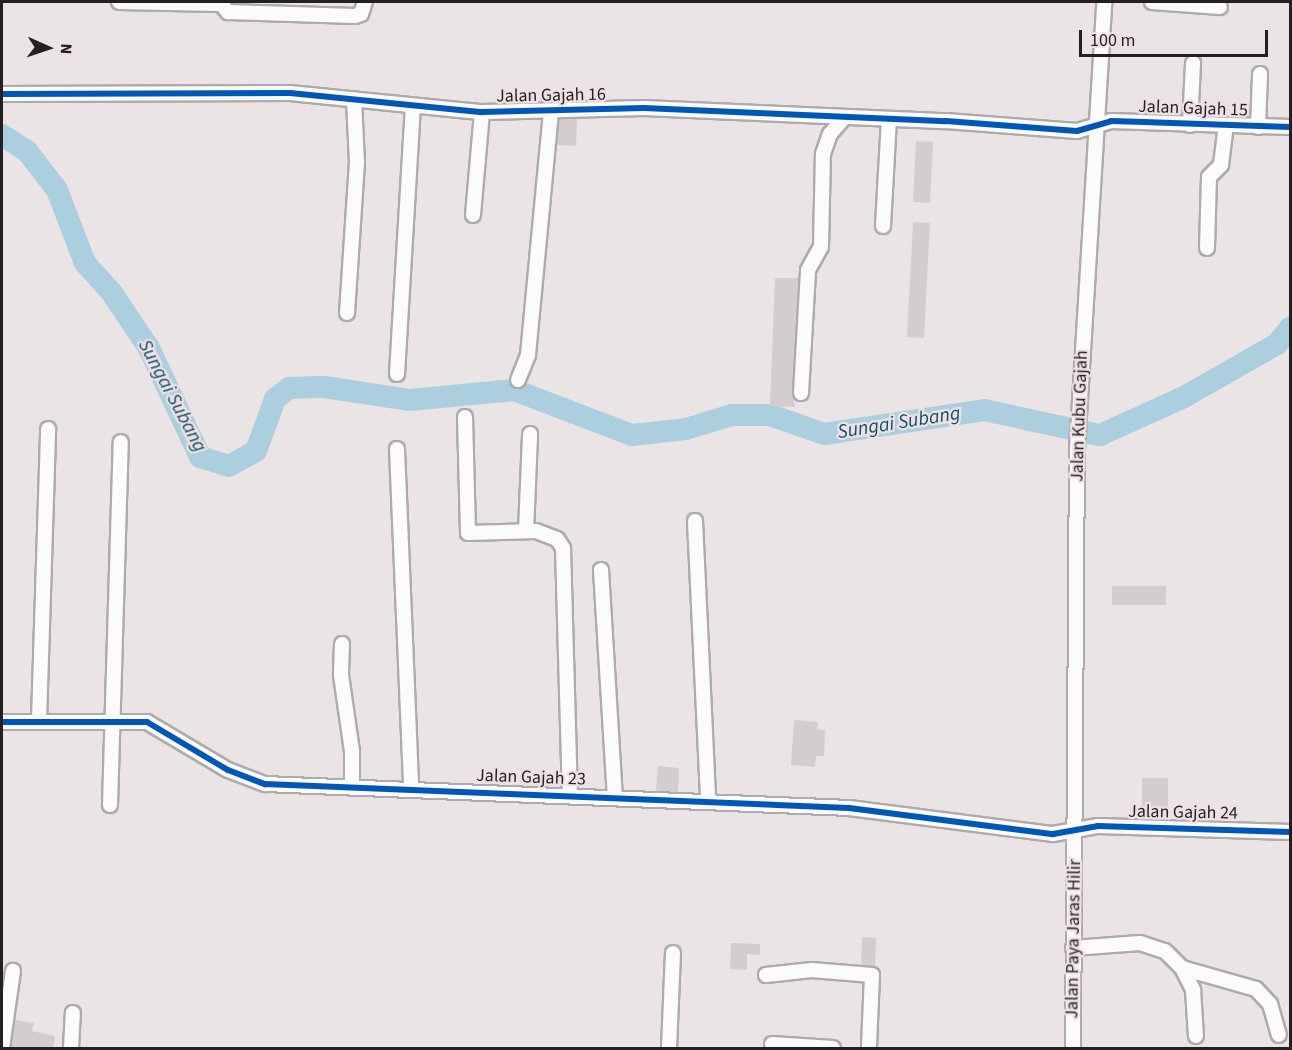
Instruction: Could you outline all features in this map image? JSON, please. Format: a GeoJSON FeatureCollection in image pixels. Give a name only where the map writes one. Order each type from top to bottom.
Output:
{"type":"FeatureCollection","features":[{"type":"Feature","properties":{"kind":"street"},"geometry":{"type":"LineString","coordinates":[[120,2],[221,3],[228,12],[355,16],[363,10],[365,2]]}},
{"type":"Feature","properties":{"kind":"street","name":"Jalan Kubu Gajah"},"geometry":{"type":"LineString","coordinates":[[1075,830],[1077,449],[1104,2]]}},
{"type":"Feature","properties":{"kind":"street"},"geometry":{"type":"LineString","coordinates":[[1152,2],[1220,7]]}},
{"type":"Feature","properties":{"kind":"street"},"geometry":{"type":"LineString","coordinates":[[1190,125],[1193,63]]}},
{"type":"Feature","properties":{"kind":"street"},"geometry":{"type":"LineString","coordinates":[[1258,127],[1260,74]]}},
{"type":"Feature","properties":{"kind":"street","name":"Jalan Gajah 16"},"geometry":{"type":"LineString","coordinates":[[4,94],[290,93],[413,108],[482,112],[644,108],[1077,130],[1096,126]]}},
{"type":"Feature","properties":{"kind":"street"},"geometry":{"type":"LineString","coordinates":[[347,313],[357,163],[354,99]]}},
{"type":"Feature","properties":{"kind":"street"},"geometry":{"type":"LineString","coordinates":[[397,374],[413,108]]}},
{"type":"Feature","properties":{"kind":"street"},"geometry":{"type":"LineString","coordinates":[[518,380],[528,355],[551,111]]}},
{"type":"Feature","properties":{"kind":"street"},"geometry":{"type":"LineString","coordinates":[[473,215],[482,112]]}},
{"type":"Feature","properties":{"kind":"street"},"geometry":{"type":"LineString","coordinates":[[801,393],[808,270],[821,247],[823,154],[830,134],[844,118]]}},
{"type":"Feature","properties":{"kind":"street"},"geometry":{"type":"LineString","coordinates":[[884,226],[889,120]]}},
{"type":"Feature","properties":{"kind":"street","name":"Jalan Gajah 15"},"geometry":{"type":"LineString","coordinates":[[1096,126],[1111,121],[1290,127]]}},
{"type":"Feature","properties":{"kind":"street"},"geometry":{"type":"LineString","coordinates":[[1207,249],[1209,177],[1221,165],[1226,126]]}},
{"type":"Feature","properties":{"kind":"street"},"geometry":{"type":"LineString","coordinates":[[465,417],[466,530],[474,535],[526,531],[547,533],[557,539],[565,559],[570,794]]}},
{"type":"Feature","properties":{"kind":"street"},"geometry":{"type":"LineString","coordinates":[[39,721],[48,429]]}},
{"type":"Feature","properties":{"kind":"street"},"geometry":{"type":"LineString","coordinates":[[526,531],[530,434]]}},
{"type":"Feature","properties":{"kind":"street"},"geometry":{"type":"LineString","coordinates":[[111,805],[121,442]]}},
{"type":"Feature","properties":{"kind":"street"},"geometry":{"type":"LineString","coordinates":[[397,449],[411,789]]}},
{"type":"Feature","properties":{"kind":"street"},"geometry":{"type":"LineString","coordinates":[[695,521],[708,801]]}},
{"type":"Feature","properties":{"kind":"street"},"geometry":{"type":"LineString","coordinates":[[601,570],[615,796]]}},
{"type":"Feature","properties":{"kind":"street"},"geometry":{"type":"LineString","coordinates":[[342,644],[341,675],[352,751],[352,789]]}},
{"type":"Feature","properties":{"kind":"street","name":"Jalan Gajah 23"},"geometry":{"type":"LineString","coordinates":[[2,722],[114,719],[159,726],[228,770],[265,784],[352,789],[570,794],[849,808],[1053,834],[1075,830]]}},
{"type":"Feature","properties":{"kind":"street","name":"Jalan Gajah 24"},"geometry":{"type":"LineString","coordinates":[[1075,830],[1098,826],[1290,832]]}},
{"type":"Feature","properties":{"kind":"street","name":"Jalan Paya Jaras Hilir"},"geometry":{"type":"LineString","coordinates":[[1073,1048],[1075,830]]}},
{"type":"Feature","properties":{"kind":"street"},"geometry":{"type":"LineString","coordinates":[[1073,948],[1151,944],[1182,968],[1256,989],[1270,1004],[1279,1035]]}},
{"type":"Feature","properties":{"kind":"street"},"geometry":{"type":"LineString","coordinates":[[669,1048],[673,953]]}},
{"type":"Feature","properties":{"kind":"street"},"geometry":{"type":"LineString","coordinates":[[1182,968],[1193,990],[1196,1036]]}},
{"type":"Feature","properties":{"kind":"street"},"geometry":{"type":"LineString","coordinates":[[766,975],[812,970],[872,975],[869,1048]]}},
{"type":"Feature","properties":{"kind":"street"},"geometry":{"type":"LineString","coordinates":[[2,1048],[13,971]]}},
{"type":"Feature","properties":{"kind":"street"},"geometry":{"type":"LineString","coordinates":[[71,1048],[73,1013]]}},
{"type":"Feature","properties":{"kind":"street"},"geometry":{"type":"LineString","coordinates":[[772,1044],[833,1048]]}},
{"type":"Feature","properties":{"kind":"building"},"geometry":{"type":"Polygon","coordinates":[[[559,119],[577,119],[576,146],[557,145],[559,119]]]}},
{"type":"Feature","properties":{"kind":"building"},"geometry":{"type":"Polygon","coordinates":[[[916,141],[933,142],[930,203],[913,202],[916,141]]]}},
{"type":"Feature","properties":{"kind":"building"},"geometry":{"type":"Polygon","coordinates":[[[913,222],[930,223],[924,338],[907,337],[913,222]]]}},
{"type":"Feature","properties":{"kind":"building"},"geometry":{"type":"Polygon","coordinates":[[[775,278],[799,278],[792,392],[795,407],[770,406],[775,278]]]}},
{"type":"Feature","properties":{"kind":"building"},"geometry":{"type":"Polygon","coordinates":[[[1112,586],[1166,586],[1166,605],[1112,605],[1112,586]]]}},
{"type":"Feature","properties":{"kind":"building"},"geometry":{"type":"Polygon","coordinates":[[[794,720],[818,722],[817,729],[825,730],[824,756],[816,756],[815,767],[791,765],[794,720]]]}},
{"type":"Feature","properties":{"kind":"building"},"geometry":{"type":"Polygon","coordinates":[[[658,766],[679,768],[678,792],[656,791],[658,766]]]}},
{"type":"Feature","properties":{"kind":"building"},"geometry":{"type":"Polygon","coordinates":[[[1142,778],[1168,778],[1168,810],[1142,810],[1142,778]]]}},
{"type":"Feature","properties":{"kind":"building"},"geometry":{"type":"Polygon","coordinates":[[[862,937],[876,938],[875,967],[861,965],[862,937]]]}},
{"type":"Feature","properties":{"kind":"building"},"geometry":{"type":"Polygon","coordinates":[[[731,943],[760,944],[760,955],[747,954],[747,970],[730,969],[731,943]]]}},
{"type":"Feature","properties":{"kind":"building"},"geometry":{"type":"Polygon","coordinates":[[[15,1020],[34,1023],[32,1031],[55,1036],[53,1048],[11,1048],[15,1020]]]}},
{"type":"Feature","properties":{"kind":"waterway","name":"Sungai Subang"},"geometry":{"type":"LineString","coordinates":[[2,135],[27,151],[57,190],[85,263],[112,293],[149,348],[200,457],[229,466],[256,451],[275,399],[289,388],[324,387],[410,400],[514,390],[632,435],[686,429],[732,415],[770,415],[824,434],[984,410],[1100,435],[1184,397],[1277,344],[1290,328]]}},
{"type":"Feature","properties":{"kind":"cycle path"},"geometry":{"type":"LineString","coordinates":[[2,94],[290,93],[482,112],[644,108],[946,121],[1077,131],[1111,121],[1290,127]]}},
{"type":"Feature","properties":{"kind":"cycle path"},"geometry":{"type":"LineString","coordinates":[[2,722],[147,722],[228,770],[265,784],[849,808],[1053,834],[1098,826],[1290,832]]}}]}
